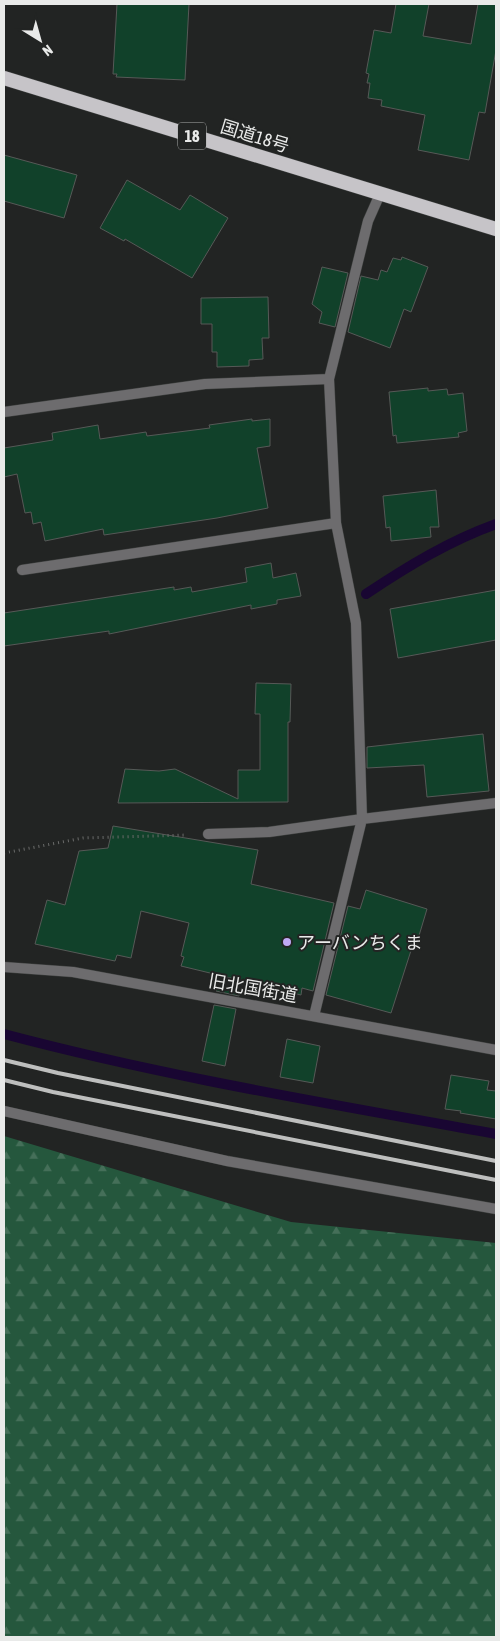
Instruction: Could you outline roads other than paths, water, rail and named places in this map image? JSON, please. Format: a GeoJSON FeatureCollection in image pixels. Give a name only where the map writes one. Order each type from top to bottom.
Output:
{"type":"FeatureCollection","features":[{"type":"Feature","properties":{"kind":"highway","name":"国道18号"},"geometry":{"type":"LineString","coordinates":[[4,78],[496,229]]}},
{"type":"Feature","properties":{"kind":"street"},"geometry":{"type":"LineString","coordinates":[[314,1016],[362,819],[356,623],[336,523],[329,379],[368,221],[380,194]]}},
{"type":"Feature","properties":{"kind":"street"},"geometry":{"type":"LineString","coordinates":[[4,412],[205,384],[329,379]]}},
{"type":"Feature","properties":{"kind":"street"},"geometry":{"type":"LineString","coordinates":[[22,570],[336,523]]}},
{"type":"Feature","properties":{"kind":"street"},"geometry":{"type":"LineString","coordinates":[[208,834],[270,832],[496,803]]}},
{"type":"Feature","properties":{"kind":"street","name":"旧北国街道"},"geometry":{"type":"LineString","coordinates":[[4,967],[73,972],[496,1050]]}},
{"type":"Feature","properties":{"kind":"street"},"geometry":{"type":"LineString","coordinates":[[4,1110],[227,1161],[496,1209]]}},
{"type":"Feature","properties":{"kind":"waterway"},"geometry":{"type":"LineString","coordinates":[[366,594],[429,555],[462,538],[496,524]]}},
{"type":"Feature","properties":{"kind":"waterway"},"geometry":{"type":"LineString","coordinates":[[4,1034],[188,1077],[496,1134]]}},
{"type":"Feature","properties":{"kind":"railway"},"geometry":{"type":"LineString","coordinates":[[4,1060],[58,1073],[496,1161]]}},
{"type":"Feature","properties":{"kind":"railway"},"geometry":{"type":"LineString","coordinates":[[4,1080],[53,1092],[496,1180]]}},
{"type":"Feature","properties":{"kind":"place","name":"アーバンちくま"},"geometry":{"type":"Point","coordinates":[287,942]}}]}
